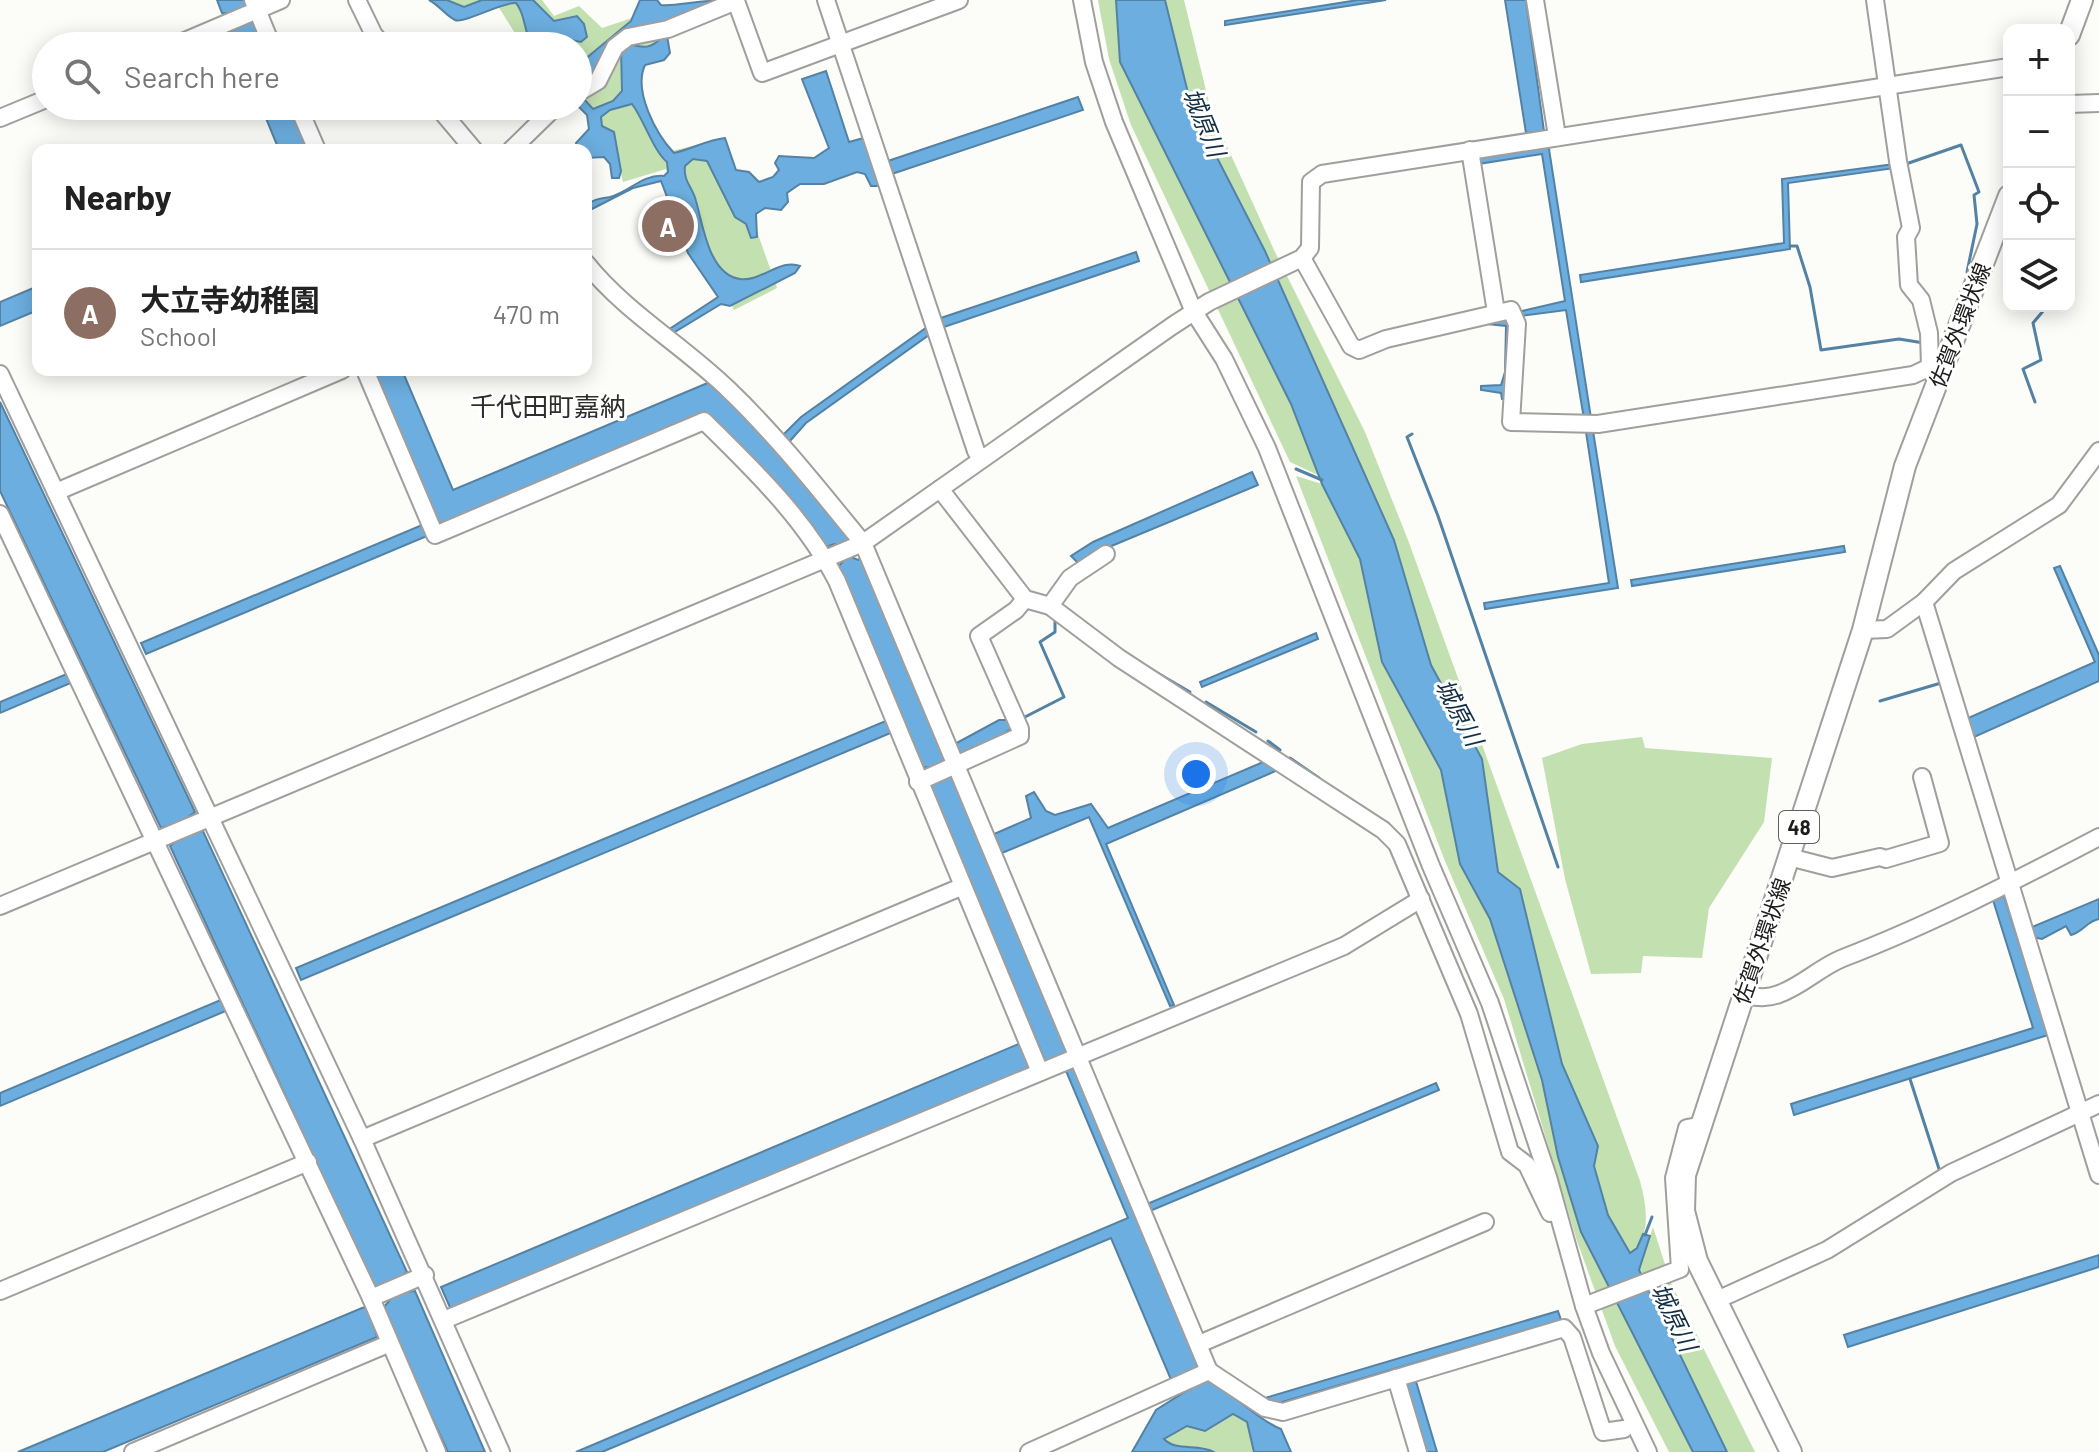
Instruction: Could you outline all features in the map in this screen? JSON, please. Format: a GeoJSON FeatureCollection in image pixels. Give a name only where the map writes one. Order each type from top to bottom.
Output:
{"type":"FeatureCollection","features":[{"type":"Feature","properties":{"kind":"main road"},"geometry":{"type":"LineString","coordinates":[[2073,24],[2082,0]]}},
{"type":"Feature","properties":{"kind":"main road","name":"佐賀外環状線"},"geometry":{"type":"LineString","coordinates":[[1791,1452],[1697,1261],[1684,1211],[1685,1175],[1698,1126],[1863,630],[1895,494],[1935,370],[2003,210]]}},
{"type":"Feature","properties":{"kind":"street"},"geometry":{"type":"LineString","coordinates":[[203,32],[281,0]]}},
{"type":"Feature","properties":{"kind":"street"},"geometry":{"type":"LineString","coordinates":[[357,0],[373,32]]}},
{"type":"Feature","properties":{"kind":"street"},"geometry":{"type":"LineString","coordinates":[[826,0],[981,459]]}},
{"type":"Feature","properties":{"kind":"street"},"geometry":{"type":"LineString","coordinates":[[592,85],[598,81],[615,47],[628,37],[663,30],[736,1],[762,73],[959,0]]}},
{"type":"Feature","properties":{"kind":"street"},"geometry":{"type":"LineString","coordinates":[[1082,0],[1094,62],[1114,122],[1194,312],[1224,359],[1267,448],[1431,866],[1490,1003],[1548,1177],[1584,1306],[1601,1353],[1648,1452]]}},
{"type":"Feature","properties":{"kind":"street"},"geometry":{"type":"LineString","coordinates":[[1535,0],[1557,136]]}},
{"type":"Feature","properties":{"kind":"street"},"geometry":{"type":"LineString","coordinates":[[1298,259],[1351,346],[1359,350],[1386,339],[1496,312],[1514,315],[1511,422],[1598,424],[1935,370],[1921,300],[1909,285],[1906,237],[1911,228],[1875,0]]}},
{"type":"Feature","properties":{"kind":"street"},"geometry":{"type":"LineString","coordinates":[[247,12],[262,32]]}},
{"type":"Feature","properties":{"kind":"street"},"geometry":{"type":"LineString","coordinates":[[0,906],[845,552],[1209,302],[1298,259],[1310,248],[1311,182],[1322,174],[2003,68]]}},
{"type":"Feature","properties":{"kind":"street"},"geometry":{"type":"LineString","coordinates":[[2075,104],[2099,103]]}},
{"type":"Feature","properties":{"kind":"street"},"geometry":{"type":"LineString","coordinates":[[0,118],[32,105]]}},
{"type":"Feature","properties":{"kind":"street"},"geometry":{"type":"LineString","coordinates":[[304,120],[314,144]]}},
{"type":"Feature","properties":{"kind":"street"},"geometry":{"type":"LineString","coordinates":[[449,120],[469,144]]}},
{"type":"Feature","properties":{"kind":"street"},"geometry":{"type":"LineString","coordinates":[[517,144],[542,120]]}},
{"type":"Feature","properties":{"kind":"street"},"geometry":{"type":"LineString","coordinates":[[1470,150],[1496,312]]}},
{"type":"Feature","properties":{"kind":"street"},"geometry":{"type":"LineString","coordinates":[[592,271],[613,293],[731,392],[778,441],[845,552],[938,774],[1071,1059],[1209,1371],[1274,1412],[1564,1328],[1572,1337],[1603,1432],[1624,1429]]}},
{"type":"Feature","properties":{"kind":"street"},"geometry":{"type":"LineString","coordinates":[[0,374],[362,1139],[501,1452]]}},
{"type":"Feature","properties":{"kind":"street"},"geometry":{"type":"LineString","coordinates":[[56,492],[328,376]]}},
{"type":"Feature","properties":{"kind":"street"},"geometry":{"type":"LineString","coordinates":[[368,376],[435,535],[704,421],[845,552],[938,774],[961,887],[1040,1072]]}},
{"type":"Feature","properties":{"kind":"street"},"geometry":{"type":"LineString","coordinates":[[1863,630],[1887,629],[1924,602],[1954,571],[2059,505],[2099,451]]}},
{"type":"Feature","properties":{"kind":"street"},"geometry":{"type":"LineString","coordinates":[[940,489],[1025,599],[1050,606],[1119,658],[1383,830],[1397,844],[1469,1014],[1510,1152],[1527,1165],[1565,1243]]}},
{"type":"Feature","properties":{"kind":"street"},"geometry":{"type":"LineString","coordinates":[[0,514],[164,837],[308,1162],[378,1295],[380,1321],[388,1344],[437,1452]]}},
{"type":"Feature","properties":{"kind":"street"},"geometry":{"type":"LineString","coordinates":[[1050,606],[1070,578],[1106,554]]}},
{"type":"Feature","properties":{"kind":"street"},"geometry":{"type":"LineString","coordinates":[[938,774],[1020,736],[1020,729],[979,636],[1016,610],[1025,599]]}},
{"type":"Feature","properties":{"kind":"street"},"geometry":{"type":"LineString","coordinates":[[1924,602],[2099,1175]]}},
{"type":"Feature","properties":{"kind":"street"},"geometry":{"type":"LineString","coordinates":[[1789,857],[1832,868],[1880,857],[1886,859],[1940,843],[1922,777]]}},
{"type":"Feature","properties":{"kind":"street"},"geometry":{"type":"LineString","coordinates":[[1743,995],[1765,998],[1780,994],[1841,959],[1868,951],[2010,884],[2099,837]]}},
{"type":"Feature","properties":{"kind":"street"},"geometry":{"type":"LineString","coordinates":[[362,1139],[961,887]]}},
{"type":"Feature","properties":{"kind":"street"},"geometry":{"type":"LineString","coordinates":[[444,1320],[1344,946],[1421,899]]}},
{"type":"Feature","properties":{"kind":"street"},"geometry":{"type":"LineString","coordinates":[[1717,1300],[1827,1250],[1951,1173],[2099,1104]]}},
{"type":"Feature","properties":{"kind":"street"},"geometry":{"type":"LineString","coordinates":[[1584,1306],[1680,1269],[1674,1178],[1687,1128],[1698,1126]]}},
{"type":"Feature","properties":{"kind":"street"},"geometry":{"type":"LineString","coordinates":[[0,1291],[308,1162]]}},
{"type":"Feature","properties":{"kind":"street"},"geometry":{"type":"LineString","coordinates":[[1199,1344],[1485,1222]]}},
{"type":"Feature","properties":{"kind":"street"},"geometry":{"type":"LineString","coordinates":[[378,1295],[425,1275]]}},
{"type":"Feature","properties":{"kind":"street"},"geometry":{"type":"LineString","coordinates":[[133,1452],[388,1344]]}},
{"type":"Feature","properties":{"kind":"street"},"geometry":{"type":"LineString","coordinates":[[1029,1452],[1209,1371]]}},
{"type":"Feature","properties":{"kind":"street"},"geometry":{"type":"LineString","coordinates":[[1396,1378],[1418,1452]]}},
{"type":"Feature","properties":{"kind":"green space"},"geometry":{"type":"Polygon","coordinates":[[[441,0],[542,0],[554,16],[579,6],[602,28],[647,13],[663,58],[629,66],[660,154],[724,138],[777,288],[734,310],[666,169],[623,182],[611,134],[595,130],[590,120],[592,32],[514,32],[496,3],[451,12],[441,0]]]}},
{"type":"Feature","properties":{"kind":"green space"},"geometry":{"type":"Polygon","coordinates":[[[1098,0],[1116,0],[1120,62],[1291,404],[1320,476],[1290,462],[1131,125],[1109,59],[1098,0]]]}},
{"type":"Feature","properties":{"kind":"green space"},"geometry":{"type":"Polygon","coordinates":[[[1165,0],[1184,0],[1211,111],[1274,250],[1365,432],[1408,540],[1640,1181],[1646,1210],[1645,1229],[1630,1253],[1608,1215],[1594,1166],[1598,1146],[1562,1064],[1520,889],[1498,872],[1482,759],[1431,665],[1394,540],[1266,251],[1192,109],[1165,0]]]}},
{"type":"Feature","properties":{"kind":"green space"},"geometry":{"type":"Polygon","coordinates":[[[1296,476],[1322,484],[1360,559],[1382,662],[1441,770],[1460,864],[1490,919],[1542,1080],[1558,1157],[1581,1232],[1693,1452],[1669,1452],[1615,1346],[1577,1241],[1504,999],[1445,861],[1296,476]]]}},
{"type":"Feature","properties":{"kind":"green space"},"geometry":{"type":"Polygon","coordinates":[[[1642,737],[1645,748],[1772,758],[1764,822],[1709,908],[1702,958],[1643,956],[1641,973],[1591,974],[1565,879],[1542,758],[1582,744],[1642,737]]]}},
{"type":"Feature","properties":{"kind":"green space"},"geometry":{"type":"Polygon","coordinates":[[[1653,1227],[1671,1283],[1755,1452],[1727,1452],[1639,1270],[1653,1227]]]}},
{"type":"Feature","properties":{"kind":"green space"},"geometry":{"type":"Polygon","coordinates":[[[1211,1396],[1251,1415],[1272,1452],[1145,1452],[1211,1396]]]}},
{"type":"Feature","properties":{"kind":"water"},"geometry":{"type":"Polygon","coordinates":[[[217,0],[245,0],[248,6],[244,22],[255,22],[259,32],[230,32],[238,25],[233,13],[222,13],[217,0]]]}},
{"type":"Feature","properties":{"kind":"water"},"geometry":{"type":"Polygon","coordinates":[[[429,0],[447,0],[464,7],[482,0],[533,0],[554,21],[577,16],[586,32],[527,32],[516,3],[460,20],[455,20],[429,0]]]}},
{"type":"Feature","properties":{"kind":"water"},"geometry":{"type":"Polygon","coordinates":[[[640,0],[657,0],[661,5],[717,1],[684,18],[667,36],[670,53],[664,60],[645,65],[642,75],[648,112],[674,153],[725,138],[736,170],[749,172],[759,182],[773,177],[779,170],[775,163],[779,156],[814,158],[829,148],[802,79],[826,71],[849,142],[867,137],[881,177],[878,186],[871,186],[865,174],[857,172],[824,184],[800,184],[787,193],[788,202],[781,210],[765,208],[756,214],[757,237],[751,238],[746,224],[735,217],[707,161],[693,159],[685,166],[685,176],[695,196],[709,248],[721,268],[729,275],[748,279],[786,265],[800,266],[795,273],[730,306],[721,304],[673,333],[668,330],[718,297],[688,253],[661,181],[633,188],[592,209],[593,201],[617,195],[643,180],[664,176],[668,172],[667,162],[632,104],[610,110],[601,117],[602,126],[614,132],[621,171],[619,178],[612,178],[610,164],[604,157],[592,158],[592,144],[576,143],[589,129],[588,120],[592,120],[592,108],[613,101],[622,91],[621,49],[629,44],[650,46],[661,38],[633,31],[592,74],[592,53],[631,21],[640,0]]]}},
{"type":"Feature","properties":{"kind":"water"},"geometry":{"type":"Polygon","coordinates":[[[1116,0],[1165,0],[1192,109],[1265,251],[1394,540],[1431,665],[1482,759],[1498,872],[1520,889],[1562,1064],[1598,1146],[1594,1166],[1608,1215],[1630,1253],[1637,1248],[1643,1234],[1650,1236],[1639,1270],[1727,1452],[1693,1452],[1581,1232],[1558,1157],[1542,1080],[1490,919],[1460,864],[1441,770],[1382,662],[1360,559],[1322,484],[1291,404],[1120,62],[1116,0]]]}},
{"type":"Feature","properties":{"kind":"water"},"geometry":{"type":"Polygon","coordinates":[[[1358,0],[1386,0],[1225,25],[1225,21],[1358,0]]]}},
{"type":"Feature","properties":{"kind":"water"},"geometry":{"type":"Polygon","coordinates":[[[1505,0],[1526,0],[1544,131],[1526,133],[1505,0]]]}},
{"type":"Feature","properties":{"kind":"water"},"geometry":{"type":"Polygon","coordinates":[[[1078,97],[1083,110],[892,174],[888,161],[1078,97]]]}},
{"type":"Feature","properties":{"kind":"water"},"geometry":{"type":"Polygon","coordinates":[[[267,120],[296,120],[306,144],[277,144],[267,120]]]}},
{"type":"Feature","properties":{"kind":"water"},"geometry":{"type":"Polygon","coordinates":[[[1549,149],[1591,418],[1584,419],[1566,310],[1520,316],[1508,399],[1502,399],[1501,393],[1481,390],[1481,386],[1501,385],[1505,372],[1506,326],[1486,324],[1488,319],[1565,301],[1542,154],[1478,164],[1477,158],[1549,149]]]}},
{"type":"Feature","properties":{"kind":"water"},"geometry":{"type":"Polygon","coordinates":[[[1895,164],[1895,168],[1788,183],[1790,249],[1581,282],[1580,275],[1784,243],[1782,179],[1895,164]]]}},
{"type":"Feature","properties":{"kind":"water"},"geometry":{"type":"Polygon","coordinates":[[[1136,252],[1139,261],[944,327],[941,318],[1136,252]]]}},
{"type":"Feature","properties":{"kind":"water"},"geometry":{"type":"Polygon","coordinates":[[[906,266],[910,266],[933,332],[806,423],[789,442],[782,436],[801,417],[927,327],[906,266]]]}},
{"type":"Feature","properties":{"kind":"water"},"geometry":{"type":"Polygon","coordinates":[[[32,289],[32,313],[0,326],[0,302],[32,289]]]}},
{"type":"Feature","properties":{"kind":"water"},"geometry":{"type":"Polygon","coordinates":[[[375,376],[405,376],[453,490],[710,382],[777,447],[852,536],[845,545],[851,557],[858,560],[864,557],[946,758],[939,766],[943,776],[955,777],[1202,1370],[1172,1382],[1111,1238],[602,1452],[576,1452],[1128,1218],[1066,1071],[1069,1067],[1046,1063],[930,788],[937,778],[932,768],[922,767],[837,568],[846,558],[840,546],[834,544],[826,547],[704,415],[438,526],[375,376]]]}},
{"type":"Feature","properties":{"kind":"water"},"geometry":{"type":"Polygon","coordinates":[[[0,402],[195,812],[184,820],[191,833],[203,831],[407,1272],[400,1277],[407,1292],[415,1291],[485,1452],[448,1452],[387,1321],[374,1326],[377,1337],[103,1452],[18,1452],[362,1308],[366,1307],[372,1321],[390,1300],[384,1284],[374,1288],[170,846],[178,839],[172,825],[161,828],[0,491],[0,402]]]}},
{"type":"Feature","properties":{"kind":"water"},"geometry":{"type":"Polygon","coordinates":[[[1593,431],[1618,588],[1485,609],[1484,603],[1609,583],[1586,432],[1593,431]]]}},
{"type":"Feature","properties":{"kind":"water"},"geometry":{"type":"Polygon","coordinates":[[[1252,472],[1258,485],[1097,552],[1078,563],[1071,556],[1093,542],[1252,472]]]}},
{"type":"Feature","properties":{"kind":"water"},"geometry":{"type":"Polygon","coordinates":[[[422,525],[427,536],[146,654],[141,643],[422,525]]]}},
{"type":"Feature","properties":{"kind":"water"},"geometry":{"type":"Polygon","coordinates":[[[1844,546],[1845,552],[1632,586],[1631,580],[1844,546]]]}},
{"type":"Feature","properties":{"kind":"water"},"geometry":{"type":"Polygon","coordinates":[[[2060,566],[2099,655],[2099,681],[1972,738],[1966,719],[2095,662],[2054,568],[2060,566]]]}},
{"type":"Feature","properties":{"kind":"water"},"geometry":{"type":"Polygon","coordinates":[[[1316,633],[1318,639],[1202,687],[1200,682],[1316,633]]]}},
{"type":"Feature","properties":{"kind":"water"},"geometry":{"type":"Polygon","coordinates":[[[69,673],[73,682],[0,713],[0,702],[69,673]]]}},
{"type":"Feature","properties":{"kind":"water"},"geometry":{"type":"Polygon","coordinates":[[[888,720],[893,732],[301,980],[296,968],[888,720]]]}},
{"type":"Feature","properties":{"kind":"water"},"geometry":{"type":"Polygon","coordinates":[[[999,720],[1010,720],[1012,728],[985,747],[960,758],[953,745],[999,720]]]}},
{"type":"Feature","properties":{"kind":"water"},"geometry":{"type":"Polygon","coordinates":[[[1268,760],[1278,770],[1106,844],[1174,1005],[1170,1006],[1089,817],[1002,853],[994,834],[1031,818],[1026,796],[1034,792],[1046,811],[1055,815],[1091,804],[1108,828],[1268,760]]]}},
{"type":"Feature","properties":{"kind":"water"},"geometry":{"type":"Polygon","coordinates":[[[2004,896],[2048,1035],[1794,1115],[1791,1104],[2033,1028],[1993,900],[2004,896]]]}},
{"type":"Feature","properties":{"kind":"water"},"geometry":{"type":"Polygon","coordinates":[[[2099,899],[2099,919],[2079,932],[2071,935],[2066,926],[2042,939],[2032,937],[2032,927],[2099,899]]]}},
{"type":"Feature","properties":{"kind":"water"},"geometry":{"type":"Polygon","coordinates":[[[223,999],[228,1010],[0,1106],[0,1093],[223,999]]]}},
{"type":"Feature","properties":{"kind":"water"},"geometry":{"type":"Polygon","coordinates":[[[1021,1043],[1032,1069],[452,1312],[441,1287],[1021,1043]]]}},
{"type":"Feature","properties":{"kind":"water"},"geometry":{"type":"Polygon","coordinates":[[[1436,1083],[1439,1090],[1150,1211],[1147,1204],[1436,1083]]]}},
{"type":"Feature","properties":{"kind":"water"},"geometry":{"type":"Polygon","coordinates":[[[2099,1255],[2099,1267],[1848,1347],[1844,1335],[2099,1255]]]}},
{"type":"Feature","properties":{"kind":"water"},"geometry":{"type":"Polygon","coordinates":[[[1558,1311],[1561,1320],[1272,1405],[1265,1398],[1558,1311]]]}},
{"type":"Feature","properties":{"kind":"water"},"geometry":{"type":"Polygon","coordinates":[[[1415,1378],[1437,1452],[1425,1452],[1404,1381],[1415,1378]]]}},
{"type":"Feature","properties":{"kind":"water"},"geometry":{"type":"Polygon","coordinates":[[[1211,1380],[1281,1429],[1291,1452],[1254,1452],[1247,1422],[1233,1414],[1205,1431],[1187,1426],[1164,1439],[1175,1445],[1214,1452],[1132,1452],[1156,1410],[1202,1381],[1211,1380]]]}},
{"type":"Feature","properties":{"kind":"waterway"},"geometry":{"type":"LineString","coordinates":[[1903,165],[1961,145],[1979,192],[1974,195],[1977,224],[1967,272]]}},
{"type":"Feature","properties":{"kind":"waterway"},"geometry":{"type":"LineString","coordinates":[[1790,246],[1797,246],[1810,287],[1821,350],[1899,339],[1924,343]]}},
{"type":"Feature","properties":{"kind":"waterway"},"geometry":{"type":"LineString","coordinates":[[2035,402],[2023,369],[2041,360],[2033,323],[2042,312]]}},
{"type":"Feature","properties":{"kind":"waterway"},"geometry":{"type":"LineString","coordinates":[[1412,434],[1407,437],[1438,516],[1558,867]]}},
{"type":"Feature","properties":{"kind":"waterway"},"geometry":{"type":"LineString","coordinates":[[1296,469],[1322,480]]}},
{"type":"Feature","properties":{"kind":"waterway"},"geometry":{"type":"LineString","coordinates":[[1023,718],[1064,697],[1040,642],[1055,632],[1055,619]]}},
{"type":"Feature","properties":{"kind":"waterway"},"geometry":{"type":"LineString","coordinates":[[1142,664],[1190,692]]}},
{"type":"Feature","properties":{"kind":"waterway"},"geometry":{"type":"LineString","coordinates":[[1880,701],[1941,683]]}},
{"type":"Feature","properties":{"kind":"waterway"},"geometry":{"type":"LineString","coordinates":[[1206,702],[1256,732]]}},
{"type":"Feature","properties":{"kind":"waterway"},"geometry":{"type":"LineString","coordinates":[[1268,741],[1280,750]]}},
{"type":"Feature","properties":{"kind":"waterway"},"geometry":{"type":"LineString","coordinates":[[1290,758],[1319,778]]}},
{"type":"Feature","properties":{"kind":"waterway"},"geometry":{"type":"LineString","coordinates":[[1910,1079],[1940,1172]]}},
{"type":"Feature","properties":{"kind":"waterway"},"geometry":{"type":"LineString","coordinates":[[1645,1235],[1652,1217]]}},
{"type":"Feature","properties":{"kind":"place","name":"大立寺幼稚園"},"geometry":{"type":"Point","coordinates":[668,226]}},
{"type":"Feature","properties":{"kind":"district","name":"千代田町嘉納"},"geometry":{"type":"Point","coordinates":[548,405]}},
{"type":"Feature","properties":{"kind":"water label","name":"城原川"},"geometry":{"type":"Point","coordinates":[1205,122]}},
{"type":"Feature","properties":{"kind":"water label","name":"城原川"},"geometry":{"type":"Point","coordinates":[1460,712]}},
{"type":"Feature","properties":{"kind":"water label","name":"城原川"},"geometry":{"type":"Point","coordinates":[1675,1317]}}]}
